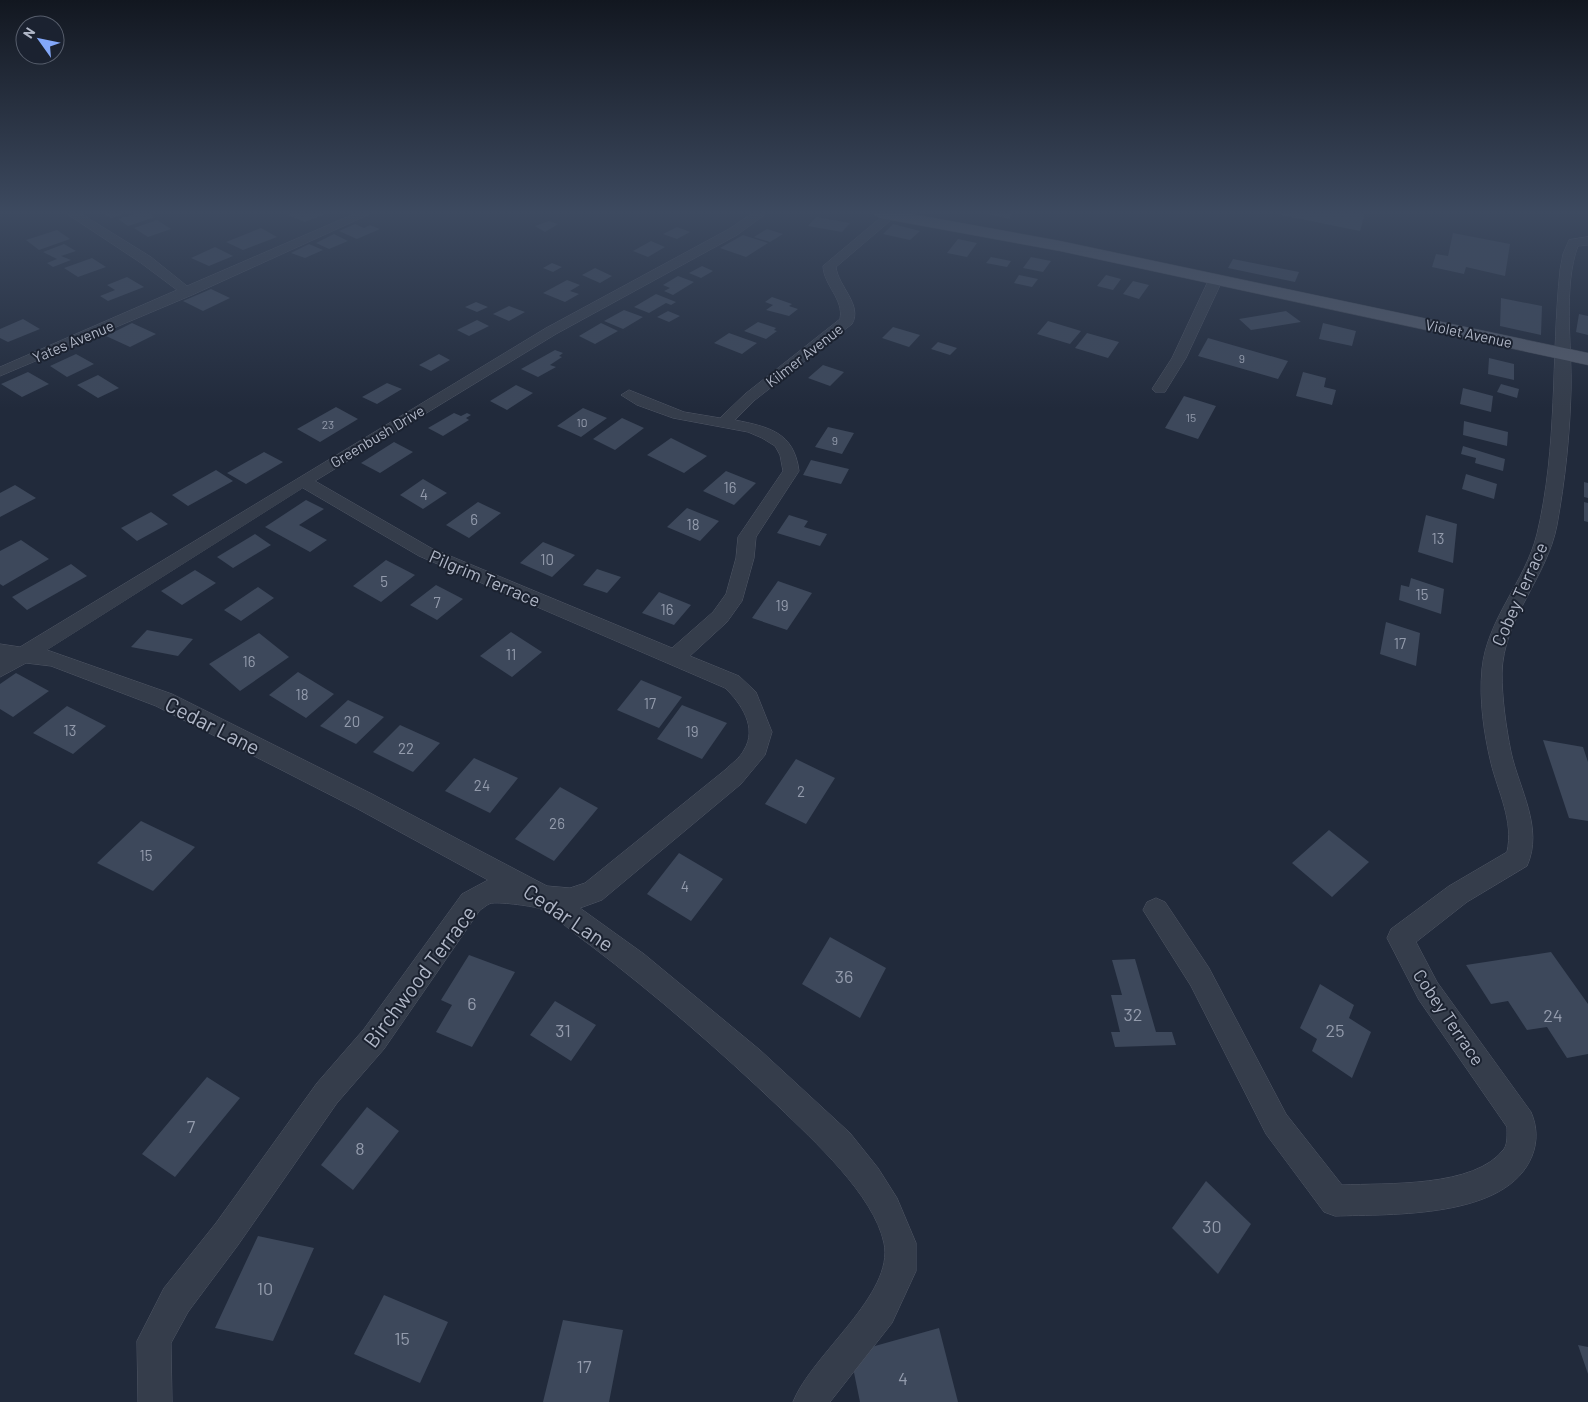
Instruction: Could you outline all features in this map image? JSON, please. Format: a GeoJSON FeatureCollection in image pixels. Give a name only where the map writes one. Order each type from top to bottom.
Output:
{"type":"FeatureCollection","features":[{"type":"Feature","properties":{"kind":"main road","name":"Violet Avenue"},"geometry":{"type":"LineString","coordinates":[[1218,278],[1588,359]]}},
{"type":"Feature","properties":{"kind":"street"},"geometry":{"type":"LineString","coordinates":[[170,278],[187,292]]}},
{"type":"Feature","properties":{"kind":"street","name":"Yates Avenue"},"geometry":{"type":"LineString","coordinates":[[0,372],[218,278]]}},
{"type":"Feature","properties":{"kind":"street","name":"Greenbush Drive"},"geometry":{"type":"LineString","coordinates":[[0,669],[12,653],[303,481],[551,331],[648,278]]}},
{"type":"Feature","properties":{"kind":"street","name":"Kilmer Avenue"},"geometry":{"type":"LineString","coordinates":[[724,423],[732,412],[750,396],[847,321],[850,314],[848,306],[832,278]]}},
{"type":"Feature","properties":{"kind":"street"},"geometry":{"type":"LineString","coordinates":[[1160,389],[1179,358],[1216,278]]}},
{"type":"Feature","properties":{"kind":"street"},"geometry":{"type":"LineString","coordinates":[[1563,354],[1566,278]]}},
{"type":"Feature","properties":{"kind":"street","name":"Cobey Terrace"},"geometry":{"type":"LineString","coordinates":[[1156,910],[1200,978],[1276,1124],[1335,1201],[1447,1194],[1497,1177],[1515,1159],[1522,1138],[1521,1122],[1428,991],[1400,938],[1458,894],[1518,858],[1520,826],[1499,751],[1492,672],[1493,651],[1500,632],[1534,569],[1548,528],[1563,392],[1563,354]]}},
{"type":"Feature","properties":{"kind":"street"},"geometry":{"type":"LineString","coordinates":[[629,394],[648,404],[687,417],[754,429],[779,441],[787,450],[792,460],[791,471],[747,537],[745,558],[735,596],[720,617],[676,658]]}},
{"type":"Feature","properties":{"kind":"street","name":"Pilgrim Terrace"},"geometry":{"type":"LineString","coordinates":[[303,481],[425,552],[676,658]]}},
{"type":"Feature","properties":{"kind":"street","name":"Cedar Lane"},"geometry":{"type":"LineString","coordinates":[[12,653],[52,658],[164,700],[364,801],[546,898],[636,963],[750,1060],[839,1144],[867,1179],[886,1209],[900,1243],[900,1271],[880,1311],[817,1391]]}},
{"type":"Feature","properties":{"kind":"street","name":"Birchwood Terrace"},"geometry":{"type":"LineString","coordinates":[[155,1402],[154,1341],[176,1300],[327,1093],[374,1040],[471,902],[488,890],[570,900],[593,892],[733,777],[754,755],[761,732],[749,698],[732,682],[676,658]]}},
{"type":"Feature","properties":{"kind":"building"},"geometry":{"type":"Polygon","coordinates":[[[123,278],[129,278],[144,287],[108,301],[100,296],[115,290],[107,285],[123,278]]]}},
{"type":"Feature","properties":{"kind":"building"},"geometry":{"type":"Polygon","coordinates":[[[590,278],[608,278],[600,283],[590,278]]]}},
{"type":"Feature","properties":{"kind":"building"},"geometry":{"type":"Polygon","coordinates":[[[674,278],[684,278],[694,282],[673,295],[664,291],[670,288],[663,285],[674,278]]]}},
{"type":"Feature","properties":{"kind":"building"},"geometry":{"type":"Polygon","coordinates":[[[1017,278],[1038,279],[1032,287],[1014,283],[1017,278]]]}},
{"type":"Feature","properties":{"kind":"building"},"geometry":{"type":"Polygon","coordinates":[[[1103,278],[1121,279],[1113,290],[1097,286],[1103,278]]]}},
{"type":"Feature","properties":{"kind":"building"},"geometry":{"type":"Polygon","coordinates":[[[1278,278],[1296,278],[1295,282],[1278,278]]]}},
{"type":"Feature","properties":{"kind":"building"},"geometry":{"type":"Polygon","coordinates":[[[567,280],[580,285],[570,291],[579,294],[565,302],[543,293],[567,280]]]}},
{"type":"Feature","properties":{"kind":"building"},"geometry":{"type":"Polygon","coordinates":[[[1133,281],[1149,285],[1139,299],[1123,294],[1133,281]]]}},
{"type":"Feature","properties":{"kind":"building"},"geometry":{"type":"Polygon","coordinates":[[[211,289],[230,298],[203,311],[183,301],[211,289]]]}},
{"type":"Feature","properties":{"kind":"building"},"geometry":{"type":"Polygon","coordinates":[[[656,294],[676,302],[671,305],[666,303],[649,313],[634,307],[656,294]]]}},
{"type":"Feature","properties":{"kind":"building"},"geometry":{"type":"Polygon","coordinates":[[[772,297],[792,304],[789,306],[798,309],[789,316],[766,310],[773,305],[765,302],[772,297]]]}},
{"type":"Feature","properties":{"kind":"building"},"geometry":{"type":"Polygon","coordinates":[[[1501,298],[1542,306],[1541,335],[1500,326],[1501,298]]]}},
{"type":"Feature","properties":{"kind":"building"},"geometry":{"type":"Polygon","coordinates":[[[476,302],[488,307],[477,312],[465,307],[476,302]]]}},
{"type":"Feature","properties":{"kind":"building"},"geometry":{"type":"Polygon","coordinates":[[[509,306],[525,312],[509,321],[493,314],[509,306]]]}},
{"type":"Feature","properties":{"kind":"building"},"geometry":{"type":"Polygon","coordinates":[[[624,310],[643,317],[623,329],[604,321],[624,310]]]}},
{"type":"Feature","properties":{"kind":"building"},"geometry":{"type":"Polygon","coordinates":[[[668,311],[680,316],[669,322],[657,317],[668,311]]]}},
{"type":"Feature","properties":{"kind":"building"},"geometry":{"type":"Polygon","coordinates":[[[1286,311],[1301,322],[1251,330],[1239,319],[1286,311]]]}},
{"type":"Feature","properties":{"kind":"building"},"geometry":{"type":"Polygon","coordinates":[[[1579,314],[1588,316],[1588,335],[1576,332],[1579,314]]]}},
{"type":"Feature","properties":{"kind":"building"},"geometry":{"type":"Polygon","coordinates":[[[23,319],[40,329],[8,342],[0,338],[0,329],[23,319]]]}},
{"type":"Feature","properties":{"kind":"building"},"geometry":{"type":"Polygon","coordinates":[[[477,320],[489,326],[469,336],[457,330],[477,320]]]}},
{"type":"Feature","properties":{"kind":"building"},"geometry":{"type":"Polygon","coordinates":[[[1048,321],[1081,331],[1070,344],[1037,334],[1048,321]]]}},
{"type":"Feature","properties":{"kind":"building"},"geometry":{"type":"Polygon","coordinates":[[[758,322],[776,328],[774,330],[777,331],[766,339],[744,331],[758,322]]]}},
{"type":"Feature","properties":{"kind":"building"},"geometry":{"type":"Polygon","coordinates":[[[132,323],[156,334],[130,347],[106,336],[132,323]]]}},
{"type":"Feature","properties":{"kind":"building"},"geometry":{"type":"Polygon","coordinates":[[[601,323],[618,331],[595,344],[579,336],[601,323]]]}},
{"type":"Feature","properties":{"kind":"building"},"geometry":{"type":"Polygon","coordinates":[[[1323,323],[1356,331],[1352,346],[1319,339],[1323,323]]]}},
{"type":"Feature","properties":{"kind":"building"},"geometry":{"type":"Polygon","coordinates":[[[893,327],[920,335],[909,347],[882,338],[893,327]]]}},
{"type":"Feature","properties":{"kind":"building"},"geometry":{"type":"Polygon","coordinates":[[[729,333],[757,343],[742,354],[714,343],[729,333]]]}},
{"type":"Feature","properties":{"kind":"building"},"geometry":{"type":"Polygon","coordinates":[[[1087,333],[1119,342],[1108,358],[1075,348],[1087,333]]]}},
{"type":"Feature","properties":{"kind":"building"},"geometry":{"type":"Polygon","coordinates":[[[1208,338],[1288,361],[1278,379],[1198,356],[1208,338]]]}},
{"type":"Feature","properties":{"kind":"building"},"geometry":{"type":"Polygon","coordinates":[[[938,342],[957,348],[950,355],[931,349],[938,342]]]}},
{"type":"Feature","properties":{"kind":"building"},"geometry":{"type":"Polygon","coordinates":[[[555,350],[563,353],[559,356],[562,357],[550,365],[556,367],[538,377],[521,369],[555,350]]]}},
{"type":"Feature","properties":{"kind":"building"},"geometry":{"type":"Polygon","coordinates":[[[76,354],[94,364],[67,377],[50,366],[76,354]]]}},
{"type":"Feature","properties":{"kind":"building"},"geometry":{"type":"Polygon","coordinates":[[[439,354],[450,360],[431,371],[419,365],[439,354]]]}},
{"type":"Feature","properties":{"kind":"building"},"geometry":{"type":"Polygon","coordinates":[[[1489,358],[1514,364],[1514,380],[1488,374],[1489,358]]]}},
{"type":"Feature","properties":{"kind":"building"},"geometry":{"type":"Polygon","coordinates":[[[823,365],[844,372],[830,386],[808,378],[823,365]]]}},
{"type":"Feature","properties":{"kind":"building"},"geometry":{"type":"Polygon","coordinates":[[[28,372],[49,384],[22,397],[1,384],[28,372]]]}},
{"type":"Feature","properties":{"kind":"building"},"geometry":{"type":"Polygon","coordinates":[[[1303,372],[1326,378],[1324,387],[1336,390],[1332,405],[1296,396],[1303,372]]]}},
{"type":"Feature","properties":{"kind":"building"},"geometry":{"type":"Polygon","coordinates":[[[98,375],[119,388],[98,398],[77,385],[98,375]]]}},
{"type":"Feature","properties":{"kind":"building"},"geometry":{"type":"Polygon","coordinates":[[[387,383],[402,389],[377,404],[362,397],[387,383]]]}},
{"type":"Feature","properties":{"kind":"building"},"geometry":{"type":"Polygon","coordinates":[[[1501,384],[1519,389],[1517,398],[1497,392],[1501,384]]]}},
{"type":"Feature","properties":{"kind":"building"},"geometry":{"type":"Polygon","coordinates":[[[516,385],[533,393],[507,410],[490,401],[516,385]]]}},
{"type":"Feature","properties":{"kind":"building"},"geometry":{"type":"Polygon","coordinates":[[[1463,388],[1493,396],[1491,412],[1460,404],[1463,388]]]}},
{"type":"Feature","properties":{"kind":"building"},"geometry":{"type":"Polygon","coordinates":[[[1184,396],[1216,406],[1198,439],[1165,428],[1184,396]]]}},
{"type":"Feature","properties":{"kind":"building"},"geometry":{"type":"Polygon","coordinates":[[[336,407],[358,419],[320,442],[297,429],[336,407]]]}},
{"type":"Feature","properties":{"kind":"building"},"geometry":{"type":"Polygon","coordinates":[[[583,408],[607,418],[581,437],[557,426],[583,408]]]}},
{"type":"Feature","properties":{"kind":"building"},"geometry":{"type":"Polygon","coordinates":[[[454,413],[461,416],[467,413],[471,415],[466,418],[469,420],[443,436],[428,428],[454,413]]]}},
{"type":"Feature","properties":{"kind":"building"},"geometry":{"type":"Polygon","coordinates":[[[622,418],[644,428],[615,450],[593,439],[622,418]]]}},
{"type":"Feature","properties":{"kind":"building"},"geometry":{"type":"Polygon","coordinates":[[[1464,421],[1508,432],[1507,446],[1463,435],[1464,421]]]}},
{"type":"Feature","properties":{"kind":"building"},"geometry":{"type":"Polygon","coordinates":[[[828,427],[854,433],[842,454],[815,447],[828,427]]]}},
{"type":"Feature","properties":{"kind":"building"},"geometry":{"type":"Polygon","coordinates":[[[671,438],[707,456],[684,473],[647,455],[671,438]]]}},
{"type":"Feature","properties":{"kind":"building"},"geometry":{"type":"Polygon","coordinates":[[[394,442],[413,452],[380,473],[361,463],[394,442]]]}},
{"type":"Feature","properties":{"kind":"building"},"geometry":{"type":"Polygon","coordinates":[[[1463,446],[1505,459],[1503,471],[1475,463],[1476,458],[1461,454],[1463,446]]]}},
{"type":"Feature","properties":{"kind":"building"},"geometry":{"type":"Polygon","coordinates":[[[264,452],[283,462],[246,484],[227,473],[264,452]]]}},
{"type":"Feature","properties":{"kind":"building"},"geometry":{"type":"Polygon","coordinates":[[[811,460],[849,469],[841,484],[803,475],[811,460]]]}},
{"type":"Feature","properties":{"kind":"building"},"geometry":{"type":"Polygon","coordinates":[[[216,470],[233,481],[188,506],[172,495],[216,470]]]}},
{"type":"Feature","properties":{"kind":"building"},"geometry":{"type":"Polygon","coordinates":[[[726,471],[756,483],[734,505],[703,491],[726,471]]]}},
{"type":"Feature","properties":{"kind":"building"},"geometry":{"type":"Polygon","coordinates":[[[1466,474],[1497,484],[1494,499],[1462,489],[1466,474]]]}},
{"type":"Feature","properties":{"kind":"building"},"geometry":{"type":"Polygon","coordinates":[[[423,479],[447,493],[423,509],[400,495],[423,479]]]}},
{"type":"Feature","properties":{"kind":"building"},"geometry":{"type":"Polygon","coordinates":[[[1584,482],[1588,483],[1588,498],[1584,497],[1584,482]]]}},
{"type":"Feature","properties":{"kind":"building"},"geometry":{"type":"Polygon","coordinates":[[[15,485],[36,498],[0,517],[0,493],[15,485]]]}},
{"type":"Feature","properties":{"kind":"building"},"geometry":{"type":"Polygon","coordinates":[[[306,500],[324,509],[299,525],[327,540],[310,552],[265,527],[306,500]]]}},
{"type":"Feature","properties":{"kind":"building"},"geometry":{"type":"Polygon","coordinates":[[[478,502],[501,513],[469,538],[446,525],[478,502]]]}},
{"type":"Feature","properties":{"kind":"building"},"geometry":{"type":"Polygon","coordinates":[[[1584,502],[1588,503],[1588,522],[1584,521],[1584,502]]]}},
{"type":"Feature","properties":{"kind":"building"},"geometry":{"type":"Polygon","coordinates":[[[687,508],[719,521],[700,541],[667,527],[687,508]]]}},
{"type":"Feature","properties":{"kind":"building"},"geometry":{"type":"Polygon","coordinates":[[[151,512],[168,524],[137,541],[121,528],[151,512]]]}},
{"type":"Feature","properties":{"kind":"building"},"geometry":{"type":"Polygon","coordinates":[[[789,515],[808,521],[804,527],[827,534],[820,546],[777,533],[789,515]]]}},
{"type":"Feature","properties":{"kind":"building"},"geometry":{"type":"Polygon","coordinates":[[[1426,515],[1457,524],[1453,563],[1418,552],[1426,515]]]}},
{"type":"Feature","properties":{"kind":"building"},"geometry":{"type":"Polygon","coordinates":[[[255,534],[271,545],[233,568],[217,557],[255,534]]]}},
{"type":"Feature","properties":{"kind":"building"},"geometry":{"type":"Polygon","coordinates":[[[21,540],[49,559],[3,586],[0,584],[0,551],[21,540]]]}},
{"type":"Feature","properties":{"kind":"building"},"geometry":{"type":"Polygon","coordinates":[[[543,542],[575,555],[552,577],[520,563],[543,542]]]}},
{"type":"Feature","properties":{"kind":"building"},"geometry":{"type":"Polygon","coordinates":[[[386,560],[415,575],[381,602],[353,586],[386,560]]]}},
{"type":"Feature","properties":{"kind":"building"},"geometry":{"type":"Polygon","coordinates":[[[71,564],[87,576],[27,610],[12,597],[71,564]]]}},
{"type":"Feature","properties":{"kind":"building"},"geometry":{"type":"Polygon","coordinates":[[[597,569],[621,577],[607,593],[583,585],[597,569]]]}},
{"type":"Feature","properties":{"kind":"building"},"geometry":{"type":"Polygon","coordinates":[[[195,570],[216,583],[182,605],[161,591],[195,570]]]}},
{"type":"Feature","properties":{"kind":"building"},"geometry":{"type":"Polygon","coordinates":[[[1411,578],[1444,589],[1441,614],[1399,600],[1401,585],[1409,587],[1411,578]]]}},
{"type":"Feature","properties":{"kind":"building"},"geometry":{"type":"Polygon","coordinates":[[[778,581],[812,593],[787,630],[752,618],[778,581]]]}},
{"type":"Feature","properties":{"kind":"building"},"geometry":{"type":"Polygon","coordinates":[[[436,585],[463,599],[437,620],[410,605],[436,585]]]}},
{"type":"Feature","properties":{"kind":"building"},"geometry":{"type":"Polygon","coordinates":[[[258,587],[274,598],[241,621],[224,610],[258,587]]]}},
{"type":"Feature","properties":{"kind":"building"},"geometry":{"type":"Polygon","coordinates":[[[659,592],[691,605],[674,625],[642,613],[659,592]]]}},
{"type":"Feature","properties":{"kind":"building"},"geometry":{"type":"Polygon","coordinates":[[[1386,622],[1420,633],[1416,666],[1380,654],[1386,622]]]}},
{"type":"Feature","properties":{"kind":"building"},"geometry":{"type":"Polygon","coordinates":[[[147,630],[193,639],[178,656],[131,647],[147,630]]]}},
{"type":"Feature","properties":{"kind":"building"},"geometry":{"type":"Polygon","coordinates":[[[511,632],[542,652],[512,677],[480,656],[511,632]]]}},
{"type":"Feature","properties":{"kind":"building"},"geometry":{"type":"Polygon","coordinates":[[[259,633],[289,657],[240,691],[209,664],[259,633]]]}},
{"type":"Feature","properties":{"kind":"building"},"geometry":{"type":"Polygon","coordinates":[[[298,672],[334,694],[306,718],[269,695],[298,672]]]}},
{"type":"Feature","properties":{"kind":"building"},"geometry":{"type":"Polygon","coordinates":[[[16,673],[49,691],[13,717],[0,709],[0,684],[16,673]]]}},
{"type":"Feature","properties":{"kind":"building"},"geometry":{"type":"Polygon","coordinates":[[[641,680],[682,697],[659,728],[617,710],[641,680]]]}},
{"type":"Feature","properties":{"kind":"building"},"geometry":{"type":"Polygon","coordinates":[[[348,700],[384,717],[356,744],[320,726],[348,700]]]}},
{"type":"Feature","properties":{"kind":"building"},"geometry":{"type":"Polygon","coordinates":[[[682,705],[727,723],[702,759],[657,739],[682,705]]]}},
{"type":"Feature","properties":{"kind":"building"},"geometry":{"type":"Polygon","coordinates":[[[67,706],[106,726],[73,754],[33,733],[67,706]]]}},
{"type":"Feature","properties":{"kind":"building"},"geometry":{"type":"Polygon","coordinates":[[[400,725],[440,743],[413,772],[373,752],[400,725]]]}},
{"type":"Feature","properties":{"kind":"building"},"geometry":{"type":"Polygon","coordinates":[[[1543,740],[1583,747],[1588,762],[1588,821],[1569,818],[1543,740]]]}},
{"type":"Feature","properties":{"kind":"building"},"geometry":{"type":"Polygon","coordinates":[[[474,758],[518,778],[490,813],[445,791],[474,758]]]}},
{"type":"Feature","properties":{"kind":"building"},"geometry":{"type":"Polygon","coordinates":[[[796,759],[835,778],[806,824],[765,804],[796,759]]]}},
{"type":"Feature","properties":{"kind":"building"},"geometry":{"type":"Polygon","coordinates":[[[560,787],[598,808],[554,861],[515,839],[560,787]]]}},
{"type":"Feature","properties":{"kind":"building"},"geometry":{"type":"Polygon","coordinates":[[[141,821],[195,847],[153,891],[97,863],[141,821]]]}},
{"type":"Feature","properties":{"kind":"building"},"geometry":{"type":"Polygon","coordinates":[[[1329,830],[1369,862],[1332,897],[1292,863],[1329,830]]]}},
{"type":"Feature","properties":{"kind":"building"},"geometry":{"type":"Polygon","coordinates":[[[679,853],[723,879],[691,921],[647,894],[679,853]]]}},
{"type":"Feature","properties":{"kind":"building"},"geometry":{"type":"Polygon","coordinates":[[[830,937],[886,968],[860,1018],[802,984],[830,937]]]}},
{"type":"Feature","properties":{"kind":"building"},"geometry":{"type":"Polygon","coordinates":[[[1551,952],[1588,1004],[1588,1054],[1567,1058],[1547,1027],[1527,1030],[1508,1001],[1491,1004],[1466,965],[1551,952]]]}},
{"type":"Feature","properties":{"kind":"building"},"geometry":{"type":"Polygon","coordinates":[[[469,955],[515,972],[472,1047],[436,1032],[452,1005],[441,1000],[469,955]]]}},
{"type":"Feature","properties":{"kind":"building"},"geometry":{"type":"Polygon","coordinates":[[[1135,959],[1156,1032],[1172,1032],[1176,1045],[1115,1047],[1111,1032],[1120,1032],[1111,995],[1122,995],[1112,960],[1135,959]]]}},
{"type":"Feature","properties":{"kind":"building"},"geometry":{"type":"Polygon","coordinates":[[[1320,984],[1354,1005],[1349,1018],[1371,1032],[1352,1078],[1312,1051],[1317,1039],[1300,1028],[1320,984]]]}},
{"type":"Feature","properties":{"kind":"building"},"geometry":{"type":"Polygon","coordinates":[[[555,1001],[596,1025],[571,1061],[530,1035],[555,1001]]]}},
{"type":"Feature","properties":{"kind":"building"},"geometry":{"type":"Polygon","coordinates":[[[207,1077],[240,1098],[175,1177],[142,1154],[207,1077]]]}},
{"type":"Feature","properties":{"kind":"building"},"geometry":{"type":"Polygon","coordinates":[[[367,1107],[399,1131],[353,1190],[321,1165],[367,1107]]]}},
{"type":"Feature","properties":{"kind":"building"},"geometry":{"type":"Polygon","coordinates":[[[1206,1181],[1251,1224],[1218,1274],[1172,1228],[1206,1181]]]}},
{"type":"Feature","properties":{"kind":"building"},"geometry":{"type":"Polygon","coordinates":[[[258,1236],[314,1248],[273,1341],[215,1328],[258,1236]]]}},
{"type":"Feature","properties":{"kind":"building"},"geometry":{"type":"Polygon","coordinates":[[[384,1295],[448,1322],[420,1383],[354,1354],[384,1295]]]}},
{"type":"Feature","properties":{"kind":"building"},"geometry":{"type":"Polygon","coordinates":[[[563,1320],[623,1330],[609,1402],[543,1402],[563,1320]]]}},
{"type":"Feature","properties":{"kind":"building"},"geometry":{"type":"Polygon","coordinates":[[[939,1328],[958,1402],[860,1402],[850,1353],[939,1328]]]}},
{"type":"Feature","properties":{"kind":"building"},"geometry":{"type":"Polygon","coordinates":[[[1578,1345],[1588,1347],[1588,1374],[1578,1345]]]}}]}
